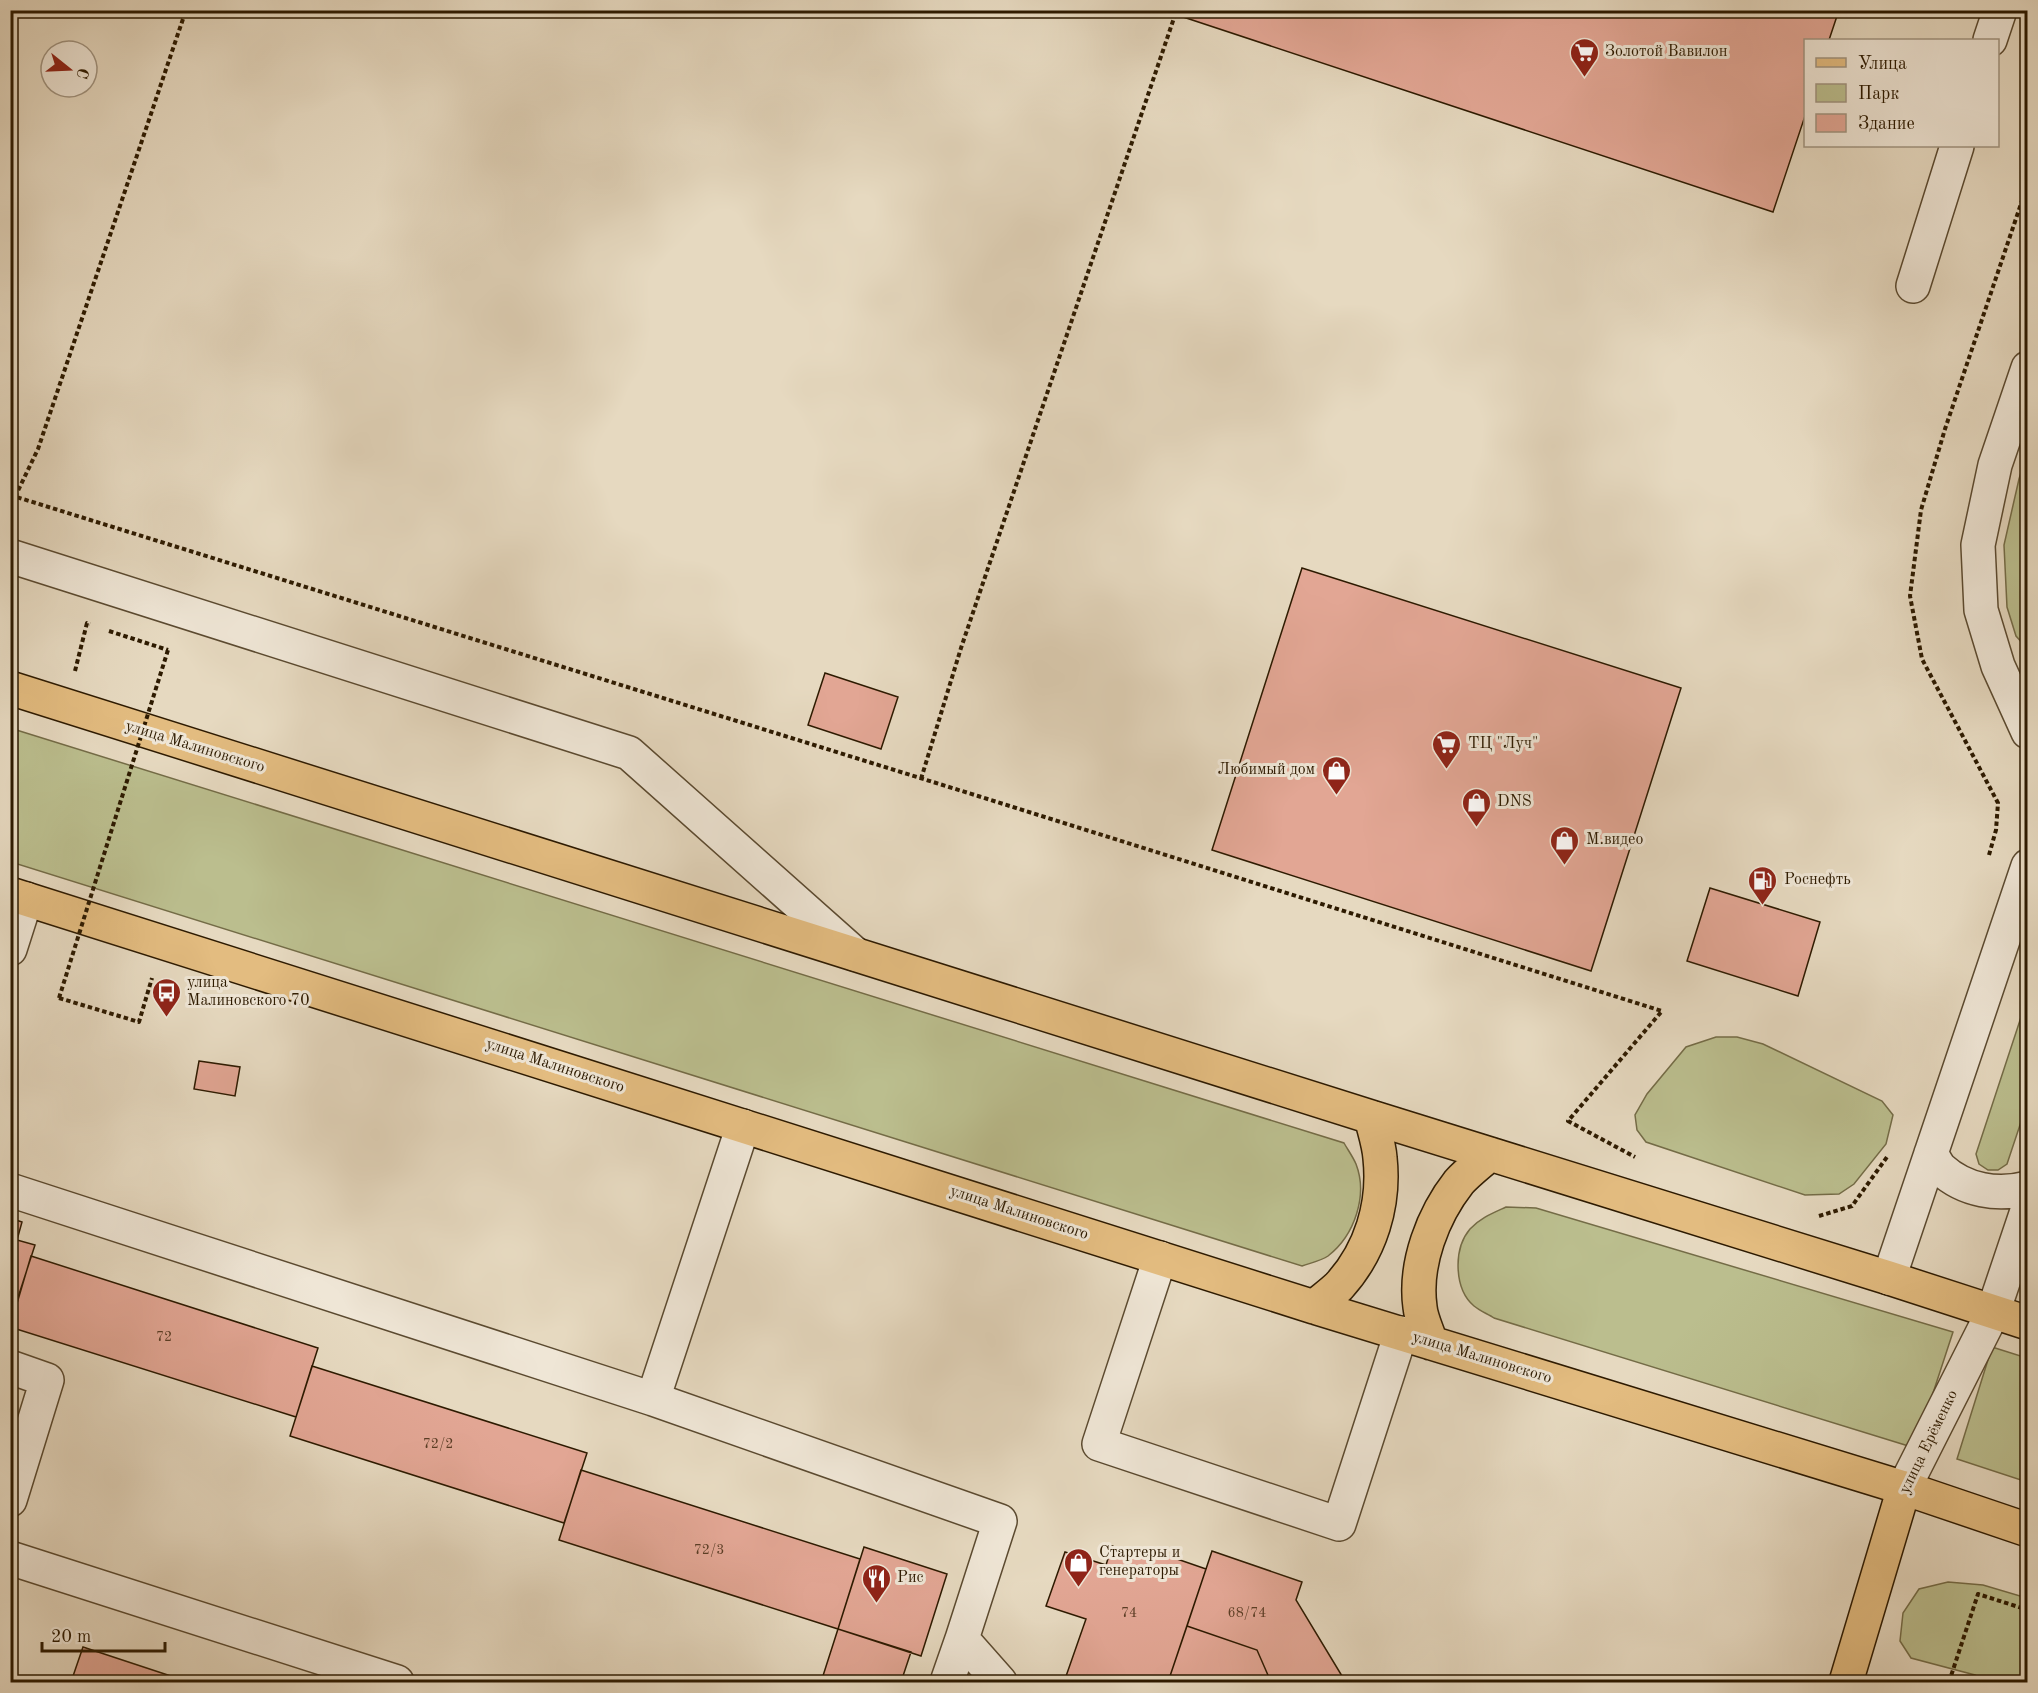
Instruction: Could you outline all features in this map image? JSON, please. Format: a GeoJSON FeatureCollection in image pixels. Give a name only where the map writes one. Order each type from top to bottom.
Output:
{"type":"FeatureCollection","features":[{"type":"Feature","properties":{"kind":"main road","name":"улица Малиновского"},"geometry":{"type":"LineString","coordinates":[[10,688],[2028,1323]]}},
{"type":"Feature","properties":{"kind":"main road","name":"улица Малиновского"},"geometry":{"type":"LineString","coordinates":[[18,897],[1160,1258],[1904,1488],[2028,1530]]}},
{"type":"Feature","properties":{"kind":"main road"},"geometry":{"type":"LineString","coordinates":[[1314,1306],[1339,1286],[1361,1256],[1374,1225],[1382,1193],[1380,1156],[1371,1117]]}},
{"type":"Feature","properties":{"kind":"main road"},"geometry":{"type":"LineString","coordinates":[[1416,1338],[1420,1308],[1420,1275],[1428,1239],[1441,1209],[1460,1181],[1491,1154]]}},
{"type":"Feature","properties":{"kind":"main road","name":"улица Ерёменко"},"geometry":{"type":"LineString","coordinates":[[1846,1683],[1904,1488]]}},
{"type":"Feature","properties":{"kind":"street"},"geometry":{"type":"LineString","coordinates":[[1990,39],[2000,10]]}},
{"type":"Feature","properties":{"kind":"street"},"geometry":{"type":"LineString","coordinates":[[1913,286],[1957,147]]}},
{"type":"Feature","properties":{"kind":"street"},"geometry":{"type":"LineString","coordinates":[[2028,368],[1995,465],[1978,545],[1981,610],[1998,666],[2028,732]]}},
{"type":"Feature","properties":{"kind":"street"},"geometry":{"type":"LineString","coordinates":[[10,556],[629,753],[855,954]]}},
{"type":"Feature","properties":{"kind":"street"},"geometry":{"type":"LineString","coordinates":[[1889,1278],[2028,866]]}},
{"type":"Feature","properties":{"kind":"street"},"geometry":{"type":"LineString","coordinates":[[10,949],[18,897]]}},
{"type":"Feature","properties":{"kind":"street"},"geometry":{"type":"LineString","coordinates":[[653,1399],[743,1126]]}},
{"type":"Feature","properties":{"kind":"street"},"geometry":{"type":"LineString","coordinates":[[1931,1153],[1940,1169],[1980,1190],[2012,1192],[2028,1188]]}},
{"type":"Feature","properties":{"kind":"street"},"geometry":{"type":"LineString","coordinates":[[10,1190],[653,1399],[1000,1521],[947,1683]]}},
{"type":"Feature","properties":{"kind":"street","name":"улица Ерёменко"},"geometry":{"type":"LineString","coordinates":[[1904,1488],[1993,1312],[2028,1208]]}},
{"type":"Feature","properties":{"kind":"street"},"geometry":{"type":"LineString","coordinates":[[1160,1258],[1099,1444],[1339,1524],[1416,1338]]}},
{"type":"Feature","properties":{"kind":"street"},"geometry":{"type":"LineString","coordinates":[[10,1367],[47,1380],[10,1500]]}},
{"type":"Feature","properties":{"kind":"street"},"geometry":{"type":"LineString","coordinates":[[10,1558],[397,1683]]}},
{"type":"Feature","properties":{"kind":"street"},"geometry":{"type":"LineString","coordinates":[[962,1639],[1000,1683]]}},
{"type":"Feature","properties":{"kind":"path"},"geometry":{"type":"LineString","coordinates":[[186,10],[38,449],[13,496],[1662,1011],[1568,1121],[1639,1159]]}},
{"type":"Feature","properties":{"kind":"path"},"geometry":{"type":"LineString","coordinates":[[921,779],[961,648],[1175,15]]}},
{"type":"Feature","properties":{"kind":"path"},"geometry":{"type":"LineString","coordinates":[[1986,863],[1996,830],[1998,803],[1922,658],[1910,596],[1921,510],[1945,429],[2028,183]]}},
{"type":"Feature","properties":{"kind":"path"},"geometry":{"type":"LineString","coordinates":[[65,706],[87,623],[97,627]]}},
{"type":"Feature","properties":{"kind":"path"},"geometry":{"type":"LineString","coordinates":[[107,630],[168,650],[59,998],[140,1022],[162,942]]}},
{"type":"Feature","properties":{"kind":"path"},"geometry":{"type":"LineString","coordinates":[[1818,1216],[1852,1206],[1892,1151]]}},
{"type":"Feature","properties":{"kind":"path"},"geometry":{"type":"LineString","coordinates":[[1949,1683],[1978,1594],[2028,1610]]}},
{"type":"Feature","properties":{"kind":"green space"},"geometry":{"type":"Polygon","coordinates":[[[2027,453],[2027,648],[2016,636],[2007,607],[2004,545],[2027,453]]]}},
{"type":"Feature","properties":{"kind":"green space"},"geometry":{"type":"Polygon","coordinates":[[[10,728],[1344,1143],[1355,1161],[1359,1176],[1360,1201],[1357,1214],[1345,1237],[1328,1256],[1302,1266],[11,862],[10,728]]]}},
{"type":"Feature","properties":{"kind":"green space"},"geometry":{"type":"Polygon","coordinates":[[[2027,999],[2027,1104],[2007,1164],[1998,1170],[1988,1170],[1979,1164],[1976,1154],[2027,999]]]}},
{"type":"Feature","properties":{"kind":"green space"},"geometry":{"type":"Polygon","coordinates":[[[1716,1037],[1737,1037],[1763,1044],[1882,1101],[1893,1115],[1886,1144],[1854,1184],[1839,1194],[1805,1195],[1646,1142],[1637,1130],[1635,1115],[1647,1094],[1686,1047],[1716,1037]]]}},
{"type":"Feature","properties":{"kind":"green space"},"geometry":{"type":"Polygon","coordinates":[[[1506,1207],[1536,1208],[1953,1332],[1915,1448],[1494,1318],[1481,1311],[1467,1299],[1459,1279],[1461,1247],[1464,1237],[1474,1225],[1506,1207]]]}},
{"type":"Feature","properties":{"kind":"green space"},"geometry":{"type":"Polygon","coordinates":[[[1992,1347],[2027,1358],[2027,1482],[1957,1459],[1992,1347]]]}},
{"type":"Feature","properties":{"kind":"green space"},"geometry":{"type":"Polygon","coordinates":[[[1948,1582],[1983,1585],[2027,1598],[2027,1682],[1986,1682],[1975,1675],[1911,1658],[1900,1641],[1903,1613],[1919,1589],[1948,1582]]]}},
{"type":"Feature","properties":{"kind":"building","name":"Золотой Вавилон"},"geometry":{"type":"Polygon","coordinates":[[[1162,10],[1839,10],[1829,39],[1804,39],[1804,119],[1773,212],[1162,10]]]}},
{"type":"Feature","properties":{"kind":"building","name":"ТЦ \"Луч\""},"geometry":{"type":"Polygon","coordinates":[[[1302,568],[1681,688],[1591,971],[1212,850],[1302,568]]]}},
{"type":"Feature","properties":{"kind":"building"},"geometry":{"type":"Polygon","coordinates":[[[825,673],[898,697],[881,749],[808,725],[825,673]]]}},
{"type":"Feature","properties":{"kind":"building"},"geometry":{"type":"Polygon","coordinates":[[[1710,888],[1820,922],[1798,996],[1687,961],[1710,888]]]}},
{"type":"Feature","properties":{"kind":"building"},"geometry":{"type":"Polygon","coordinates":[[[199,1061],[240,1067],[235,1096],[194,1089],[199,1061]]]}},
{"type":"Feature","properties":{"kind":"building"},"geometry":{"type":"Polygon","coordinates":[[[10,1218],[22,1222],[17,1240],[35,1245],[10,1322],[10,1218]]]}},
{"type":"Feature","properties":{"kind":"building"},"geometry":{"type":"Polygon","coordinates":[[[31,1256],[318,1348],[296,1417],[10,1327],[31,1256]]]}},
{"type":"Feature","properties":{"kind":"building"},"geometry":{"type":"Polygon","coordinates":[[[312,1366],[587,1453],[564,1523],[290,1436],[312,1366]]]}},
{"type":"Feature","properties":{"kind":"building"},"geometry":{"type":"Polygon","coordinates":[[[581,1470],[860,1559],[838,1629],[559,1540],[581,1470]]]}},
{"type":"Feature","properties":{"kind":"building"},"geometry":{"type":"Polygon","coordinates":[[[1112,1546],[1152,1560],[1154,1551],[1206,1569],[1168,1682],[1064,1682],[1086,1619],[1046,1606],[1065,1552],[1106,1565],[1112,1546]]]}},
{"type":"Feature","properties":{"kind":"building"},"geometry":{"type":"Polygon","coordinates":[[[864,1547],[947,1574],[921,1656],[838,1629],[864,1547]]]}},
{"type":"Feature","properties":{"kind":"building"},"geometry":{"type":"Polygon","coordinates":[[[1212,1551],[1302,1582],[1296,1600],[1345,1681],[1350,1682],[1271,1682],[1257,1650],[1187,1626],[1212,1551]]]}},
{"type":"Feature","properties":{"kind":"building"},"geometry":{"type":"Polygon","coordinates":[[[1187,1626],[1257,1650],[1271,1682],[1168,1682],[1187,1626]]]}},
{"type":"Feature","properties":{"kind":"building"},"geometry":{"type":"Polygon","coordinates":[[[838,1629],[911,1652],[901,1682],[821,1682],[838,1629]]]}},
{"type":"Feature","properties":{"kind":"building"},"geometry":{"type":"Polygon","coordinates":[[[83,1647],[189,1682],[71,1682],[83,1647]]]}},
{"type":"Feature","properties":{"kind":"place","name":"Золотой Вавилон"},"geometry":{"type":"Point","coordinates":[1584,78]}},
{"type":"Feature","properties":{"kind":"place","name":"ТЦ \"Луч\""},"geometry":{"type":"Point","coordinates":[1447,770]}},
{"type":"Feature","properties":{"kind":"place","name":"Любимый дом"},"geometry":{"type":"Point","coordinates":[1336,796]}},
{"type":"Feature","properties":{"kind":"place","name":"DNS"},"geometry":{"type":"Point","coordinates":[1476,828]}},
{"type":"Feature","properties":{"kind":"place","name":"М.видео"},"geometry":{"type":"Point","coordinates":[1565,866]}},
{"type":"Feature","properties":{"kind":"place","name":"Роснефть"},"geometry":{"type":"Point","coordinates":[1763,906]}},
{"type":"Feature","properties":{"kind":"place","name":"улица Малиновского 70"},"geometry":{"type":"Point","coordinates":[166,1018]}},
{"type":"Feature","properties":{"kind":"place","name":"Стартеры и генераторы"},"geometry":{"type":"Point","coordinates":[1078,1588]}},
{"type":"Feature","properties":{"kind":"place","name":"Рис"},"geometry":{"type":"Point","coordinates":[876,1604]}}]}
